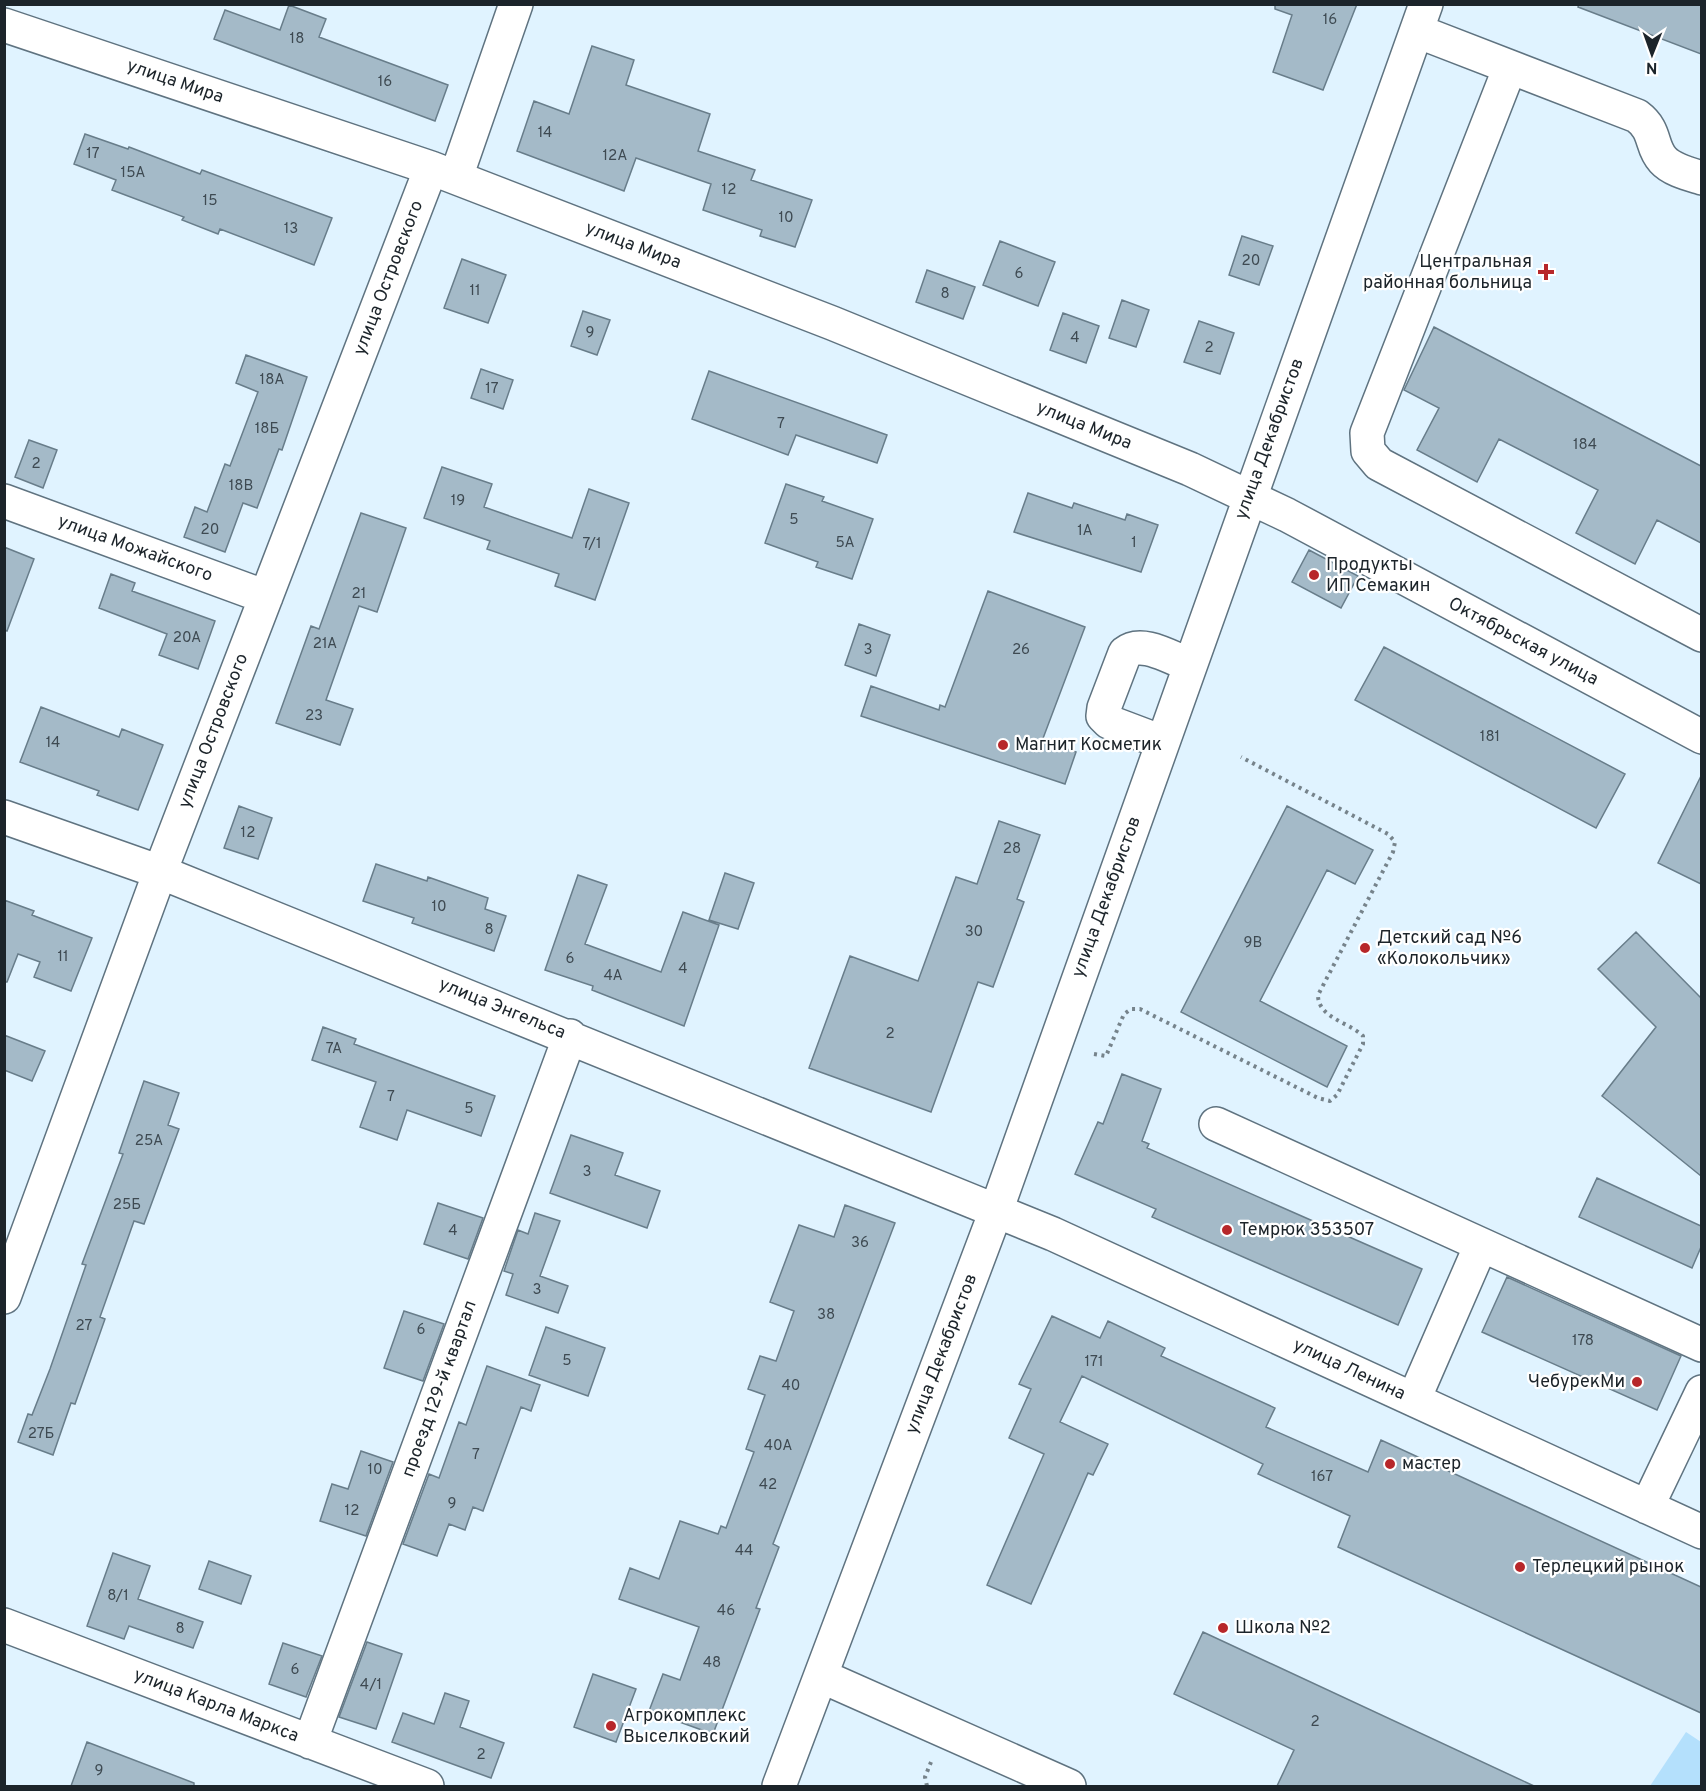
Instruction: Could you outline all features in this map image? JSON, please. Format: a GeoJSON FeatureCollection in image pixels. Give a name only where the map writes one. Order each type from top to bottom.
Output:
{"type":"FeatureCollection","features":[{"type":"Feature","properties":{"kind":"street","name":"улица Островского"},"geometry":{"type":"LineString","coordinates":[[5,1294],[160,872],[266,597],[516,4]]}},
{"type":"Feature","properties":{"kind":"street"},"geometry":{"type":"LineString","coordinates":[[1422,18],[1509,67],[1637,116],[1648,124],[1662,159],[1676,169],[1701,178]]}},
{"type":"Feature","properties":{"kind":"street","name":"улица Декабристов"},"geometry":{"type":"LineString","coordinates":[[779,1786],[996,1211],[1422,18]]}},
{"type":"Feature","properties":{"kind":"street","name":"улица Мира"},"geometry":{"type":"LineString","coordinates":[[4,25],[443,173],[832,322],[1190,469],[1250,496]]}},
{"type":"Feature","properties":{"kind":"street"},"geometry":{"type":"LineString","coordinates":[[1509,67],[1368,433],[1368,450],[1379,464],[1701,635]]}},
{"type":"Feature","properties":{"kind":"street","name":"Октябрьская улица"},"geometry":{"type":"LineString","coordinates":[[1250,496],[1701,737]]}},
{"type":"Feature","properties":{"kind":"street","name":"улица Можайского"},"geometry":{"type":"LineString","coordinates":[[4,501],[266,597]]}},
{"type":"Feature","properties":{"kind":"street"},"geometry":{"type":"LineString","coordinates":[[1162,742],[1109,722],[1103,716],[1104,708],[1125,653],[1132,647],[1141,647],[1190,665]]}},
{"type":"Feature","properties":{"kind":"street","name":"улица Энгельса"},"geometry":{"type":"LineString","coordinates":[[4,817],[160,872],[570,1036],[996,1211]]}},
{"type":"Feature","properties":{"kind":"street","name":"проезд 129-й квартал"},"geometry":{"type":"LineString","coordinates":[[309,1742],[570,1036]]}},
{"type":"Feature","properties":{"kind":"street"},"geometry":{"type":"LineString","coordinates":[[1216,1124],[1701,1345]]}},
{"type":"Feature","properties":{"kind":"street","name":"улица Ленина"},"geometry":{"type":"LineString","coordinates":[[996,1211],[1053,1234],[1701,1532]]}},
{"type":"Feature","properties":{"kind":"street"},"geometry":{"type":"LineString","coordinates":[[1413,1400],[1481,1245]]}},
{"type":"Feature","properties":{"kind":"street"},"geometry":{"type":"LineString","coordinates":[[1647,1507],[1701,1392]]}},
{"type":"Feature","properties":{"kind":"street","name":"улица Карла Маркса"},"geometry":{"type":"LineString","coordinates":[[4,1625],[427,1786]]}},
{"type":"Feature","properties":{"kind":"street"},"geometry":{"type":"LineString","coordinates":[[820,1676],[1069,1786]]}},
{"type":"Feature","properties":{"kind":"path"},"geometry":{"type":"LineString","coordinates":[[1094,1054],[1106,1056],[1124,1014],[1131,1009],[1140,1010],[1318,1098],[1330,1101],[1337,1095],[1363,1044],[1363,1036],[1356,1029],[1322,1011],[1318,1004],[1318,995],[1393,852],[1395,842],[1388,834],[1241,757]]}},
{"type":"Feature","properties":{"kind":"shaded area"},"geometry":{"type":"Polygon","coordinates":[[[1686,1732],[1701,1742],[1701,1786],[1650,1786],[1686,1732]]]}},
{"type":"Feature","properties":{"kind":"building"},"geometry":{"type":"Polygon","coordinates":[[[1275,4],[1357,4],[1323,90],[1273,72],[1292,15],[1275,9],[1275,4]]]}},
{"type":"Feature","properties":{"kind":"building"},"geometry":{"type":"Polygon","coordinates":[[[1579,4],[1701,4],[1701,54],[1578,7],[1579,4]]]}},
{"type":"Feature","properties":{"kind":"building"},"geometry":{"type":"Polygon","coordinates":[[[289,5],[326,19],[319,37],[448,85],[435,121],[214,39],[225,10],[280,30],[289,5]]]}},
{"type":"Feature","properties":{"kind":"building"},"geometry":{"type":"Polygon","coordinates":[[[592,46],[634,60],[626,85],[710,114],[698,151],[755,170],[751,180],[812,200],[795,247],[760,236],[762,230],[703,210],[711,184],[636,158],[624,191],[517,151],[534,101],[569,114],[592,46]]]}},
{"type":"Feature","properties":{"kind":"building"},"geometry":{"type":"Polygon","coordinates":[[[85,134],[128,149],[129,147],[200,174],[202,170],[332,218],[314,265],[220,229],[218,234],[182,220],[184,217],[112,190],[116,180],[74,164],[85,134]]]}},
{"type":"Feature","properties":{"kind":"building"},"geometry":{"type":"Polygon","coordinates":[[[1242,236],[1273,246],[1259,285],[1229,275],[1242,236]]]}},
{"type":"Feature","properties":{"kind":"building"},"geometry":{"type":"Polygon","coordinates":[[[1000,241],[1055,262],[1038,306],[983,285],[1000,241]]]}},
{"type":"Feature","properties":{"kind":"building"},"geometry":{"type":"Polygon","coordinates":[[[462,259],[506,275],[488,323],[444,308],[462,259]]]}},
{"type":"Feature","properties":{"kind":"building"},"geometry":{"type":"Polygon","coordinates":[[[927,270],[975,287],[963,319],[916,302],[927,270]]]}},
{"type":"Feature","properties":{"kind":"building"},"geometry":{"type":"Polygon","coordinates":[[[1122,300],[1149,310],[1136,347],[1109,338],[1122,300]]]}},
{"type":"Feature","properties":{"kind":"building"},"geometry":{"type":"Polygon","coordinates":[[[583,311],[610,320],[597,355],[571,346],[583,311]]]}},
{"type":"Feature","properties":{"kind":"building"},"geometry":{"type":"Polygon","coordinates":[[[1063,313],[1099,326],[1086,363],[1050,350],[1063,313]]]}},
{"type":"Feature","properties":{"kind":"building"},"geometry":{"type":"Polygon","coordinates":[[[1199,321],[1234,333],[1220,374],[1184,362],[1199,321]]]}},
{"type":"Feature","properties":{"kind":"building"},"geometry":{"type":"Polygon","coordinates":[[[1434,327],[1701,466],[1701,543],[1657,520],[1635,564],[1576,533],[1598,490],[1499,439],[1477,482],[1417,450],[1439,408],[1404,390],[1434,327]]]}},
{"type":"Feature","properties":{"kind":"building"},"geometry":{"type":"Polygon","coordinates":[[[246,355],[307,377],[282,450],[279,449],[257,508],[243,503],[225,552],[184,537],[195,507],[207,512],[225,464],[230,466],[258,392],[236,383],[246,355]]]}},
{"type":"Feature","properties":{"kind":"building"},"geometry":{"type":"Polygon","coordinates":[[[481,369],[513,380],[503,409],[471,398],[481,369]]]}},
{"type":"Feature","properties":{"kind":"building"},"geometry":{"type":"Polygon","coordinates":[[[709,371],[887,435],[877,463],[796,435],[788,455],[692,419],[709,371]]]}},
{"type":"Feature","properties":{"kind":"building"},"geometry":{"type":"Polygon","coordinates":[[[29,440],[57,450],[43,488],[15,477],[29,440]]]}},
{"type":"Feature","properties":{"kind":"building"},"geometry":{"type":"Polygon","coordinates":[[[442,467],[492,484],[484,507],[572,538],[589,489],[629,503],[595,600],[555,586],[559,574],[487,549],[490,541],[424,518],[442,467]]]}},
{"type":"Feature","properties":{"kind":"building"},"geometry":{"type":"Polygon","coordinates":[[[786,484],[824,497],[822,501],[873,519],[852,579],[816,567],[818,562],[765,543],[786,484]]]}},
{"type":"Feature","properties":{"kind":"building"},"geometry":{"type":"Polygon","coordinates":[[[1028,493],[1072,508],[1074,503],[1125,520],[1127,514],[1158,525],[1141,572],[1014,532],[1028,493]]]}},
{"type":"Feature","properties":{"kind":"building"},"geometry":{"type":"Polygon","coordinates":[[[361,513],[406,528],[377,612],[359,606],[326,700],[353,709],[340,745],[276,723],[311,626],[319,629],[361,513]]]}},
{"type":"Feature","properties":{"kind":"building"},"geometry":{"type":"Polygon","coordinates":[[[4,547],[34,559],[7,631],[4,630],[4,547]]]}},
{"type":"Feature","properties":{"kind":"building"},"geometry":{"type":"Polygon","coordinates":[[[1309,550],[1358,576],[1341,608],[1292,582],[1309,550]]]}},
{"type":"Feature","properties":{"kind":"building"},"geometry":{"type":"Polygon","coordinates":[[[111,574],[135,583],[132,591],[215,621],[198,669],[159,655],[167,634],[99,608],[111,574]]]}},
{"type":"Feature","properties":{"kind":"building"},"geometry":{"type":"Polygon","coordinates":[[[988,591],[1085,627],[1042,741],[1076,752],[1065,784],[861,716],[871,686],[939,710],[940,705],[945,707],[988,591]]]}},
{"type":"Feature","properties":{"kind":"building"},"geometry":{"type":"Polygon","coordinates":[[[859,624],[890,635],[876,676],[845,665],[859,624]]]}},
{"type":"Feature","properties":{"kind":"building"},"geometry":{"type":"Polygon","coordinates":[[[1384,647],[1625,774],[1596,828],[1355,700],[1384,647]]]}},
{"type":"Feature","properties":{"kind":"building"},"geometry":{"type":"Polygon","coordinates":[[[41,707],[119,737],[122,729],[163,745],[138,810],[97,795],[99,791],[20,762],[41,707]]]}},
{"type":"Feature","properties":{"kind":"building"},"geometry":{"type":"Polygon","coordinates":[[[1701,776],[1701,884],[1658,863],[1701,776]]]}},
{"type":"Feature","properties":{"kind":"building"},"geometry":{"type":"Polygon","coordinates":[[[239,806],[272,818],[258,859],[224,848],[239,806]]]}},
{"type":"Feature","properties":{"kind":"building"},"geometry":{"type":"Polygon","coordinates":[[[1287,806],[1373,850],[1355,884],[1327,870],[1260,1001],[1347,1046],[1327,1087],[1181,1012],[1287,806]]]}},
{"type":"Feature","properties":{"kind":"building"},"geometry":{"type":"Polygon","coordinates":[[[999,821],[1040,835],[1017,899],[1024,902],[993,987],[978,982],[931,1112],[809,1068],[850,956],[918,981],[956,877],[977,884],[999,821]]]}},
{"type":"Feature","properties":{"kind":"building"},"geometry":{"type":"Polygon","coordinates":[[[376,864],[427,881],[428,877],[488,898],[485,909],[506,916],[494,951],[412,923],[414,918],[363,901],[376,864]]]}},
{"type":"Feature","properties":{"kind":"building"},"geometry":{"type":"Polygon","coordinates":[[[725,873],[754,883],[738,929],[709,920],[725,873]]]}},
{"type":"Feature","properties":{"kind":"building"},"geometry":{"type":"Polygon","coordinates":[[[578,875],[607,885],[585,944],[661,972],[683,912],[719,925],[684,1026],[592,990],[593,986],[545,970],[578,875]]]}},
{"type":"Feature","properties":{"kind":"building"},"geometry":{"type":"Polygon","coordinates":[[[4,900],[34,911],[32,915],[92,938],[71,991],[34,977],[40,962],[18,954],[7,982],[4,982],[4,900]]]}},
{"type":"Feature","properties":{"kind":"building"},"geometry":{"type":"Polygon","coordinates":[[[1636,932],[1701,998],[1701,1176],[1602,1096],[1656,1027],[1598,969],[1636,932]]]}},
{"type":"Feature","properties":{"kind":"building"},"geometry":{"type":"Polygon","coordinates":[[[323,1027],[356,1039],[354,1044],[495,1096],[481,1136],[407,1110],[397,1140],[360,1127],[376,1082],[312,1060],[323,1027]]]}},
{"type":"Feature","properties":{"kind":"building"},"geometry":{"type":"Polygon","coordinates":[[[4,1035],[45,1051],[32,1081],[4,1070],[4,1035]]]}},
{"type":"Feature","properties":{"kind":"building"},"geometry":{"type":"Polygon","coordinates":[[[1122,1074],[1161,1089],[1142,1141],[1149,1144],[1147,1148],[1422,1269],[1398,1325],[1152,1217],[1156,1209],[1075,1174],[1098,1122],[1103,1124],[1122,1074]]]}},
{"type":"Feature","properties":{"kind":"building"},"geometry":{"type":"Polygon","coordinates":[[[144,1081],[179,1093],[168,1125],[179,1129],[144,1224],[134,1221],[100,1317],[105,1319],[75,1404],[71,1403],[53,1455],[18,1442],[28,1414],[32,1415],[50,1369],[86,1265],[82,1264],[123,1154],[119,1153],[144,1081]]]}},
{"type":"Feature","properties":{"kind":"building"},"geometry":{"type":"Polygon","coordinates":[[[571,1135],[623,1153],[615,1175],[660,1191],[647,1228],[550,1193],[571,1135]]]}},
{"type":"Feature","properties":{"kind":"building"},"geometry":{"type":"Polygon","coordinates":[[[1597,1178],[1701,1226],[1701,1247],[1692,1268],[1579,1217],[1597,1178]]]}},
{"type":"Feature","properties":{"kind":"building"},"geometry":{"type":"Polygon","coordinates":[[[438,1203],[483,1218],[468,1259],[424,1244],[438,1203]]]}},
{"type":"Feature","properties":{"kind":"building"},"geometry":{"type":"Polygon","coordinates":[[[845,1205],[895,1223],[773,1544],[779,1547],[756,1608],[760,1609],[713,1734],[649,1711],[663,1674],[680,1680],[699,1627],[619,1599],[630,1568],[659,1579],[680,1521],[718,1534],[721,1526],[726,1528],[754,1452],[746,1449],[765,1395],[748,1389],[760,1356],[776,1361],[794,1311],[770,1302],[799,1225],[834,1237],[845,1205]]]}},
{"type":"Feature","properties":{"kind":"building"},"geometry":{"type":"Polygon","coordinates":[[[535,1213],[560,1221],[540,1276],[568,1286],[558,1313],[506,1295],[513,1274],[504,1271],[518,1230],[528,1234],[535,1213]]]}},
{"type":"Feature","properties":{"kind":"building"},"geometry":{"type":"Polygon","coordinates":[[[1507,1277],[1681,1356],[1657,1410],[1482,1332],[1507,1277]]]}},
{"type":"Feature","properties":{"kind":"building"},"geometry":{"type":"Polygon","coordinates":[[[404,1311],[444,1324],[423,1381],[384,1368],[404,1311]]]}},
{"type":"Feature","properties":{"kind":"building"},"geometry":{"type":"Polygon","coordinates":[[[1052,1316],[1100,1338],[1108,1321],[1165,1348],[1161,1356],[1275,1408],[1266,1427],[1368,1472],[1381,1440],[1701,1587],[1701,1713],[1338,1547],[1350,1516],[1258,1474],[1263,1464],[1082,1376],[1060,1422],[1108,1444],[1093,1475],[1088,1473],[1031,1604],[987,1585],[1044,1454],[1009,1438],[1031,1389],[1019,1384],[1052,1316]]]}},
{"type":"Feature","properties":{"kind":"building"},"geometry":{"type":"Polygon","coordinates":[[[546,1327],[605,1348],[588,1396],[529,1375],[546,1327]]]}},
{"type":"Feature","properties":{"kind":"building"},"geometry":{"type":"Polygon","coordinates":[[[487,1366],[540,1385],[531,1411],[521,1407],[483,1511],[473,1507],[465,1530],[449,1524],[437,1556],[403,1544],[429,1474],[439,1478],[459,1422],[466,1425],[487,1366]]]}},
{"type":"Feature","properties":{"kind":"building"},"geometry":{"type":"Polygon","coordinates":[[[361,1451],[393,1462],[366,1536],[320,1521],[332,1484],[348,1489],[361,1451]]]}},
{"type":"Feature","properties":{"kind":"building"},"geometry":{"type":"Polygon","coordinates":[[[113,1553],[150,1566],[138,1599],[203,1622],[193,1648],[129,1626],[124,1639],[87,1626],[113,1553]]]}},
{"type":"Feature","properties":{"kind":"building"},"geometry":{"type":"Polygon","coordinates":[[[209,1561],[251,1576],[241,1604],[199,1589],[209,1561]]]}},
{"type":"Feature","properties":{"kind":"building"},"geometry":{"type":"Polygon","coordinates":[[[1203,1632],[1534,1786],[1277,1786],[1294,1750],[1174,1694],[1203,1632]]]}},
{"type":"Feature","properties":{"kind":"building"},"geometry":{"type":"Polygon","coordinates":[[[367,1642],[402,1654],[376,1729],[339,1717],[367,1642]]]}},
{"type":"Feature","properties":{"kind":"building"},"geometry":{"type":"Polygon","coordinates":[[[283,1643],[322,1656],[306,1697],[269,1684],[283,1643]]]}},
{"type":"Feature","properties":{"kind":"building"},"geometry":{"type":"Polygon","coordinates":[[[593,1674],[636,1689],[616,1742],[574,1727],[593,1674]]]}},
{"type":"Feature","properties":{"kind":"building"},"geometry":{"type":"Polygon","coordinates":[[[445,1693],[469,1701],[460,1727],[504,1743],[491,1778],[392,1742],[403,1713],[434,1724],[445,1693]]]}},
{"type":"Feature","properties":{"kind":"building"},"geometry":{"type":"Polygon","coordinates":[[[87,1742],[194,1783],[194,1786],[71,1786],[87,1742]]]}},
{"type":"Feature","properties":{"kind":"place","name":"Центральная районная больница"},"geometry":{"type":"Point","coordinates":[1546,272]}},
{"type":"Feature","properties":{"kind":"place","name":"Продукты ИП Семакин"},"geometry":{"type":"Point","coordinates":[1314,575]}},
{"type":"Feature","properties":{"kind":"place","name":"Магнит Косметик"},"geometry":{"type":"Point","coordinates":[1003,745]}},
{"type":"Feature","properties":{"kind":"place","name":"Детский сад №6 «Колокольчик»"},"geometry":{"type":"Point","coordinates":[1365,948]}},
{"type":"Feature","properties":{"kind":"place","name":"Темрюк 353507"},"geometry":{"type":"Point","coordinates":[1227,1230]}},
{"type":"Feature","properties":{"kind":"place","name":"ЧебурекМи"},"geometry":{"type":"Point","coordinates":[1637,1382]}},
{"type":"Feature","properties":{"kind":"place","name":"мастер"},"geometry":{"type":"Point","coordinates":[1390,1464]}},
{"type":"Feature","properties":{"kind":"place","name":"Терлецкий рынок"},"geometry":{"type":"Point","coordinates":[1520,1567]}},
{"type":"Feature","properties":{"kind":"place","name":"Школа №2"},"geometry":{"type":"Point","coordinates":[1223,1628]}},
{"type":"Feature","properties":{"kind":"place","name":"Агрокомплекс Выселковский"},"geometry":{"type":"Point","coordinates":[611,1726]}}]}
